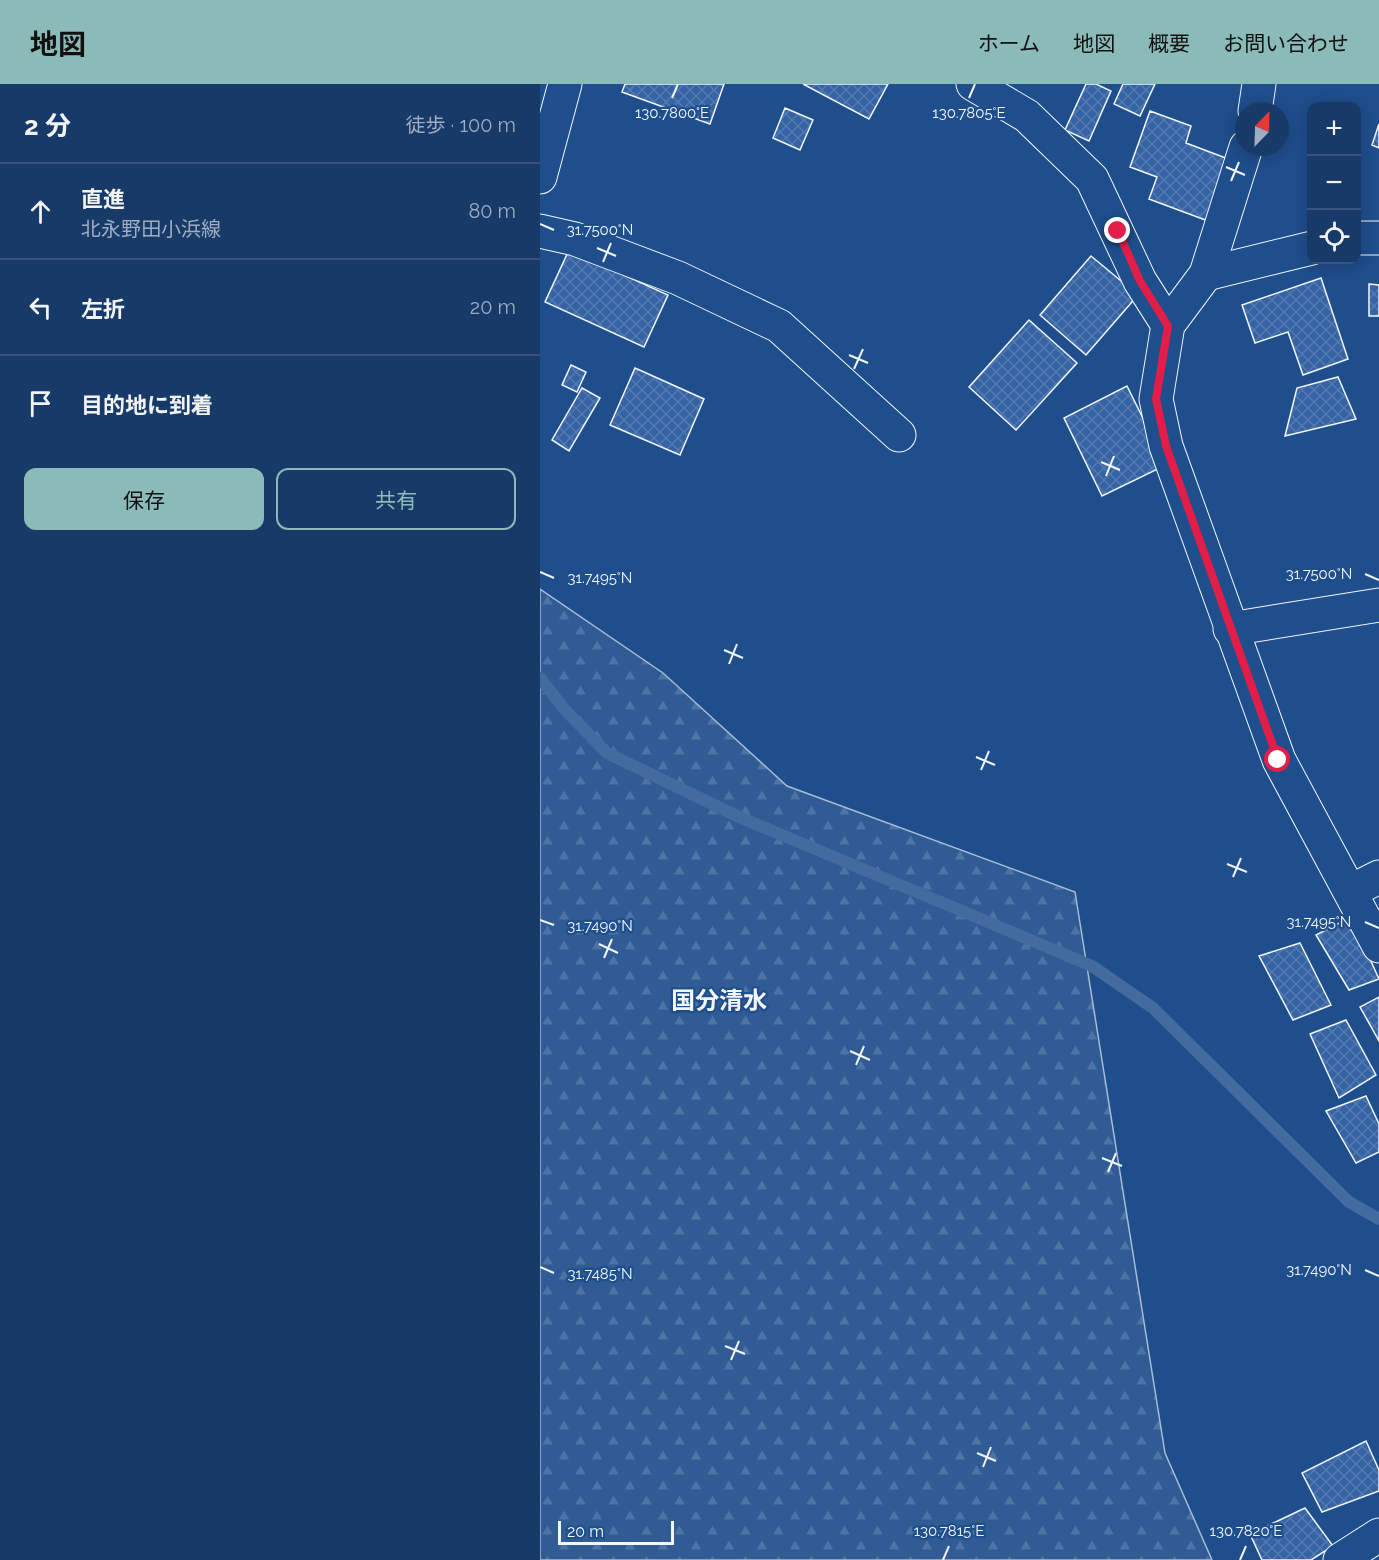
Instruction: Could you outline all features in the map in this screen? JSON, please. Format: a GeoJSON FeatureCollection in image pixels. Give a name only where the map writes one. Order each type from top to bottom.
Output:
{"type":"FeatureCollection","features":[{"type":"Feature","properties":{"kind":"street"},"geometry":{"type":"LineString","coordinates":[[540,177],[565,84]]}},
{"type":"Feature","properties":{"kind":"street"},"geometry":{"type":"LineString","coordinates":[[973,84],[1027,116],[1092,179],[1140,281],[1168,326]]}},
{"type":"Feature","properties":{"kind":"street"},"geometry":{"type":"LineString","coordinates":[[1256,102],[1259,84]]}},
{"type":"Feature","properties":{"kind":"street"},"geometry":{"type":"LineString","coordinates":[[1243,156],[1206,273],[1168,326],[1156,399],[1166,446],[1278,760],[1365,884],[1379,946]]}},
{"type":"Feature","properties":{"kind":"street"},"geometry":{"type":"LineString","coordinates":[[540,231],[575,239],[678,278],[779,326],[899,435]]}},
{"type":"Feature","properties":{"kind":"street"},"geometry":{"type":"LineString","coordinates":[[1361,238],[1379,238]]}},
{"type":"Feature","properties":{"kind":"street"},"geometry":{"type":"LineString","coordinates":[[1206,273],[1307,249]]}},
{"type":"Feature","properties":{"kind":"street"},"geometry":{"type":"LineString","coordinates":[[1230,629],[1379,604]]}},
{"type":"Feature","properties":{"kind":"street"},"geometry":{"type":"LineString","coordinates":[[1340,1560],[1379,1534]]}},
{"type":"Feature","properties":{"kind":"green space"},"geometry":{"type":"Polygon","coordinates":[[[540,589],[663,673],[787,786],[1075,892],[1165,1453],[1212,1560],[540,1560],[540,589]]]}},
{"type":"Feature","properties":{"kind":"building"},"geometry":{"type":"Polygon","coordinates":[[[625,84],[724,84],[710,124],[622,92],[625,84]]]}},
{"type":"Feature","properties":{"kind":"building"},"geometry":{"type":"Polygon","coordinates":[[[803,84],[888,84],[869,119],[803,84]]]}},
{"type":"Feature","properties":{"kind":"building"},"geometry":{"type":"Polygon","coordinates":[[[1086,84],[1096,84],[1111,91],[1089,141],[1065,130],[1086,84]]]}},
{"type":"Feature","properties":{"kind":"building"},"geometry":{"type":"Polygon","coordinates":[[[1123,84],[1155,84],[1140,116],[1114,104],[1123,84]]]}},
{"type":"Feature","properties":{"kind":"building"},"geometry":{"type":"Polygon","coordinates":[[[785,108],[813,120],[800,150],[773,138],[785,108]]]}},
{"type":"Feature","properties":{"kind":"building"},"geometry":{"type":"Polygon","coordinates":[[[1150,111],[1191,126],[1186,143],[1231,160],[1208,221],[1149,199],[1157,177],[1130,167],[1150,111]]]}},
{"type":"Feature","properties":{"kind":"building"},"geometry":{"type":"Polygon","coordinates":[[[1379,124],[1379,148],[1372,145],[1379,124]]]}},
{"type":"Feature","properties":{"kind":"building"},"geometry":{"type":"Polygon","coordinates":[[[569,250],[668,295],[644,347],[545,302],[569,250]]]}},
{"type":"Feature","properties":{"kind":"building"},"geometry":{"type":"Polygon","coordinates":[[[1091,256],[1138,295],[1086,355],[1040,315],[1091,256]]]}},
{"type":"Feature","properties":{"kind":"building"},"geometry":{"type":"Polygon","coordinates":[[[1321,278],[1348,359],[1303,375],[1288,332],[1255,343],[1242,305],[1321,278]]]}},
{"type":"Feature","properties":{"kind":"building"},"geometry":{"type":"Polygon","coordinates":[[[1369,284],[1379,285],[1379,316],[1369,316],[1369,284]]]}},
{"type":"Feature","properties":{"kind":"building"},"geometry":{"type":"Polygon","coordinates":[[[1029,320],[1077,363],[1016,430],[969,387],[1029,320]]]}},
{"type":"Feature","properties":{"kind":"building"},"geometry":{"type":"Polygon","coordinates":[[[571,365],[586,372],[577,392],[562,385],[571,365]]]}},
{"type":"Feature","properties":{"kind":"building"},"geometry":{"type":"Polygon","coordinates":[[[635,368],[704,399],[680,455],[610,425],[635,368]]]}},
{"type":"Feature","properties":{"kind":"building"},"geometry":{"type":"Polygon","coordinates":[[[1338,377],[1356,419],[1285,436],[1297,388],[1338,377]]]}},
{"type":"Feature","properties":{"kind":"building"},"geometry":{"type":"Polygon","coordinates":[[[1127,386],[1166,465],[1102,496],[1064,418],[1127,386]]]}},
{"type":"Feature","properties":{"kind":"building"},"geometry":{"type":"Polygon","coordinates":[[[582,388],[600,398],[569,451],[552,440],[582,388]]]}},
{"type":"Feature","properties":{"kind":"building"},"geometry":{"type":"Polygon","coordinates":[[[1351,917],[1379,979],[1349,990],[1316,935],[1351,917]]]}},
{"type":"Feature","properties":{"kind":"building"},"geometry":{"type":"Polygon","coordinates":[[[1300,943],[1331,1005],[1293,1020],[1259,956],[1300,943]]]}},
{"type":"Feature","properties":{"kind":"building"},"geometry":{"type":"Polygon","coordinates":[[[1379,997],[1379,1041],[1360,1007],[1379,997]]]}},
{"type":"Feature","properties":{"kind":"building"},"geometry":{"type":"Polygon","coordinates":[[[1346,1020],[1376,1075],[1339,1098],[1310,1034],[1346,1020]]]}},
{"type":"Feature","properties":{"kind":"building"},"geometry":{"type":"Polygon","coordinates":[[[1366,1096],[1379,1124],[1379,1152],[1356,1163],[1326,1111],[1366,1096]]]}},
{"type":"Feature","properties":{"kind":"building"},"geometry":{"type":"Polygon","coordinates":[[[1366,1441],[1379,1470],[1379,1491],[1322,1512],[1302,1473],[1366,1441]]]}},
{"type":"Feature","properties":{"kind":"building"},"geometry":{"type":"Polygon","coordinates":[[[1305,1508],[1333,1546],[1311,1560],[1262,1560],[1250,1534],[1305,1508]]]}},
{"type":"Feature","properties":{"kind":"waterway"},"geometry":{"type":"LineString","coordinates":[[540,678],[566,711],[607,753],[737,816],[1092,966],[1153,1008],[1349,1202],[1379,1219]]}},
{"type":"Feature","properties":{"kind":"district","name":"国分清水"},"geometry":{"type":"Point","coordinates":[719,1000]}},
{"type":"Feature","properties":{"kind":"route"},"geometry":{"type":"LineString","coordinates":[[1118,231],[1140,281],[1168,326],[1156,399],[1166,446],[1278,760]]}}]}
